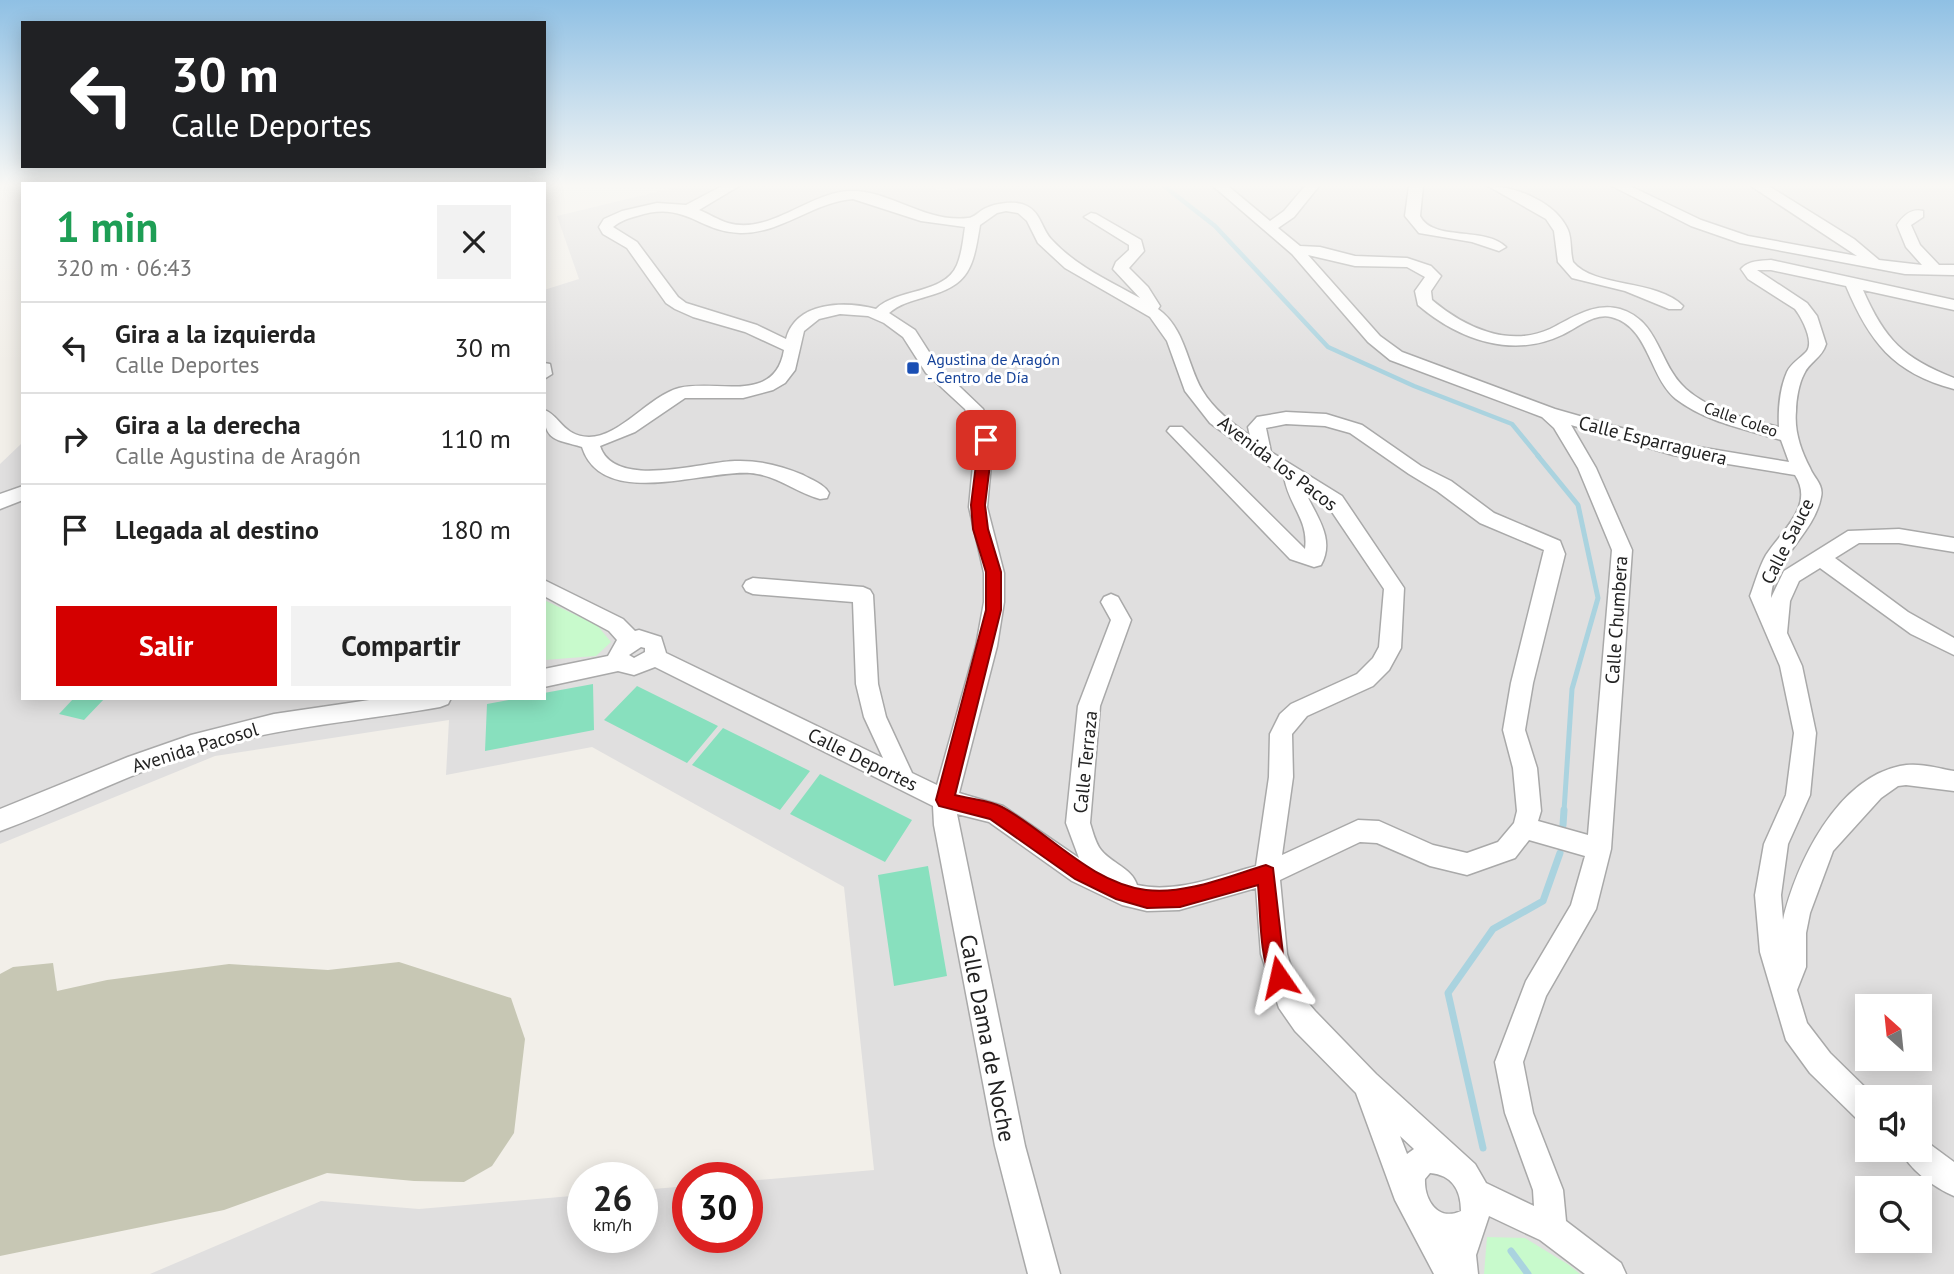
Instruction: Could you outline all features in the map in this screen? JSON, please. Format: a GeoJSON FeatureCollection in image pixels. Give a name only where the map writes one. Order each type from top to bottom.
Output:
{"type":"FeatureCollection","features":[{"type":"Feature","properties":{"kind":"street"},"geometry":{"type":"LineString","coordinates":[[632,245],[672,300],[681,307],[697,315],[750,327],[791,348]]}},
{"type":"Feature","properties":{"kind":"street"},"geometry":{"type":"LineString","coordinates":[[546,419],[558,434],[590,443],[636,424],[664,400],[683,393],[746,393],[766,387],[781,378],[791,366],[793,336],[802,323],[815,315],[832,310],[850,309],[878,315],[891,302],[950,282],[961,273],[969,245]]}},
{"type":"Feature","properties":{"kind":"street","name":"Avenida los Pacos"},"geometry":{"type":"LineString","coordinates":[[1048,245],[1070,265],[1136,293],[1156,314],[1175,341],[1194,391],[1216,419],[1263,455],[1335,501],[1394,588],[1390,648],[1381,664],[1365,680],[1299,710],[1287,721],[1281,734],[1281,777],[1266,874],[1273,954],[1288,999],[1366,1083],[1447,1160]]}},
{"type":"Feature","properties":{"kind":"street"},"geometry":{"type":"LineString","coordinates":[[1136,245],[1137,251],[1121,265],[1136,293]]}},
{"type":"Feature","properties":{"kind":"street"},"geometry":{"type":"LineString","coordinates":[[1291,245],[1374,339],[1396,356],[1548,413]]}},
{"type":"Feature","properties":{"kind":"street"},"geometry":{"type":"LineString","coordinates":[[1495,245],[1499,247]]}},
{"type":"Feature","properties":{"kind":"street"},"geometry":{"type":"LineString","coordinates":[[1562,245],[1566,266],[1573,272],[1590,280],[1647,293],[1675,306]]}},
{"type":"Feature","properties":{"kind":"street"},"geometry":{"type":"LineString","coordinates":[[1776,245],[1874,263],[1954,270]]}},
{"type":"Feature","properties":{"kind":"street"},"geometry":{"type":"LineString","coordinates":[[1853,245],[1874,263]]}},
{"type":"Feature","properties":{"kind":"street"},"geometry":{"type":"LineString","coordinates":[[1914,245],[1935,270]]}},
{"type":"Feature","properties":{"kind":"street","name":"Calle Coleo"},"geometry":{"type":"LineString","coordinates":[[1297,251],[1322,249],[1353,261],[1421,265],[1433,276],[1423,291],[1424,302],[1441,318],[1457,327],[1497,340],[1544,337],[1594,313],[1618,314],[1638,327],[1651,342],[1670,381],[1693,402],[1743,423],[1788,436]]}},
{"type":"Feature","properties":{"kind":"street","name":"Calle Sauce"},"geometry":{"type":"LineString","coordinates":[[1855,1097],[1820,1063],[1796,1030],[1773,952],[1768,895],[1776,844],[1798,795],[1805,733],[1791,666],[1760,596],[1774,559],[1796,531],[1812,498],[1812,487],[1801,470],[1788,436],[1787,410],[1796,371],[1816,351],[1818,344],[1814,326],[1801,306],[1753,276],[1749,269],[1754,265],[1771,265],[1954,305]]}},
{"type":"Feature","properties":{"kind":"street"},"geometry":{"type":"LineString","coordinates":[[1853,285],[1883,346],[1897,359],[1954,384]]}},
{"type":"Feature","properties":{"kind":"street","name":"Calle Dama de Noche"},"geometry":{"type":"LineString","coordinates":[[878,315],[905,329],[935,372],[974,407],[983,424],[986,440],[978,505],[980,529],[994,572],[994,610],[945,800],[946,825],[1010,1146],[1044,1274]]}},
{"type":"Feature","properties":{"kind":"street","name":"Calle Esparraguera"},"geometry":{"type":"LineString","coordinates":[[1548,413],[1673,449],[1801,470]]}},
{"type":"Feature","properties":{"kind":"street","name":"Calle Chumbera"},"geometry":{"type":"LineString","coordinates":[[1548,413],[1561,424],[1575,446],[1622,550],[1599,849],[1583,909],[1535,990],[1509,1062],[1518,1113],[1548,1190],[1551,1229]]}},
{"type":"Feature","properties":{"kind":"street"},"geometry":{"type":"LineString","coordinates":[[1263,455],[1257,427],[1263,421],[1286,418],[1326,420],[1356,429],[1444,486],[1487,518],[1548,543],[1555,551],[1522,683],[1514,730],[1525,768],[1530,811],[1524,828],[1506,850],[1467,864],[1430,855],[1379,832],[1358,831],[1266,874]]}},
{"type":"Feature","properties":{"kind":"street"},"geometry":{"type":"LineString","coordinates":[[1177,431],[1297,554],[1314,560],[1317,533],[1296,492],[1293,475]]}},
{"type":"Feature","properties":{"kind":"street"},"geometry":{"type":"LineString","coordinates":[[590,443],[597,461],[616,474],[648,477],[713,467],[749,467],[781,472],[820,493]]}},
{"type":"Feature","properties":{"kind":"street"},"geometry":{"type":"LineString","coordinates":[[0,502],[21,493]]}},
{"type":"Feature","properties":{"kind":"street"},"geometry":{"type":"LineString","coordinates":[[1778,636],[1780,601],[1791,576],[1855,536],[1899,536],[1954,545]]}},
{"type":"Feature","properties":{"kind":"street"},"geometry":{"type":"LineString","coordinates":[[1819,557],[1898,615],[1935,639],[1954,647]]}},
{"type":"Feature","properties":{"kind":"street"},"geometry":{"type":"LineString","coordinates":[[753,586],[863,595],[867,684],[875,718],[903,778]]}},
{"type":"Feature","properties":{"kind":"street"},"geometry":{"type":"LineString","coordinates":[[546,588],[616,625],[629,640]]}},
{"type":"Feature","properties":{"kind":"street","name":"Calle Terraza"},"geometry":{"type":"LineString","coordinates":[[1111,602],[1121,620],[1089,706],[1078,822],[1084,843],[1093,859],[1111,876],[1147,899]]}},
{"type":"Feature","properties":{"kind":"street"},"geometry":{"type":"LineString","coordinates":[[546,678],[620,662],[636,667],[654,657],[654,643],[648,639],[629,640],[618,654],[620,662]]}},
{"type":"Feature","properties":{"kind":"street","name":"Calle Deportes"},"geometry":{"type":"LineString","coordinates":[[654,657],[945,800],[995,813],[1081,873],[1122,893],[1147,899],[1180,898],[1266,874]]}},
{"type":"Feature","properties":{"kind":"street","name":"Avenida Pacosol"},"geometry":{"type":"LineString","coordinates":[[0,820],[166,752],[219,736],[262,725],[427,700]]}},
{"type":"Feature","properties":{"kind":"street"},"geometry":{"type":"LineString","coordinates":[[1783,989],[1792,976],[1796,961],[1793,935],[1820,849],[1868,793],[1891,779],[1910,775],[1954,781]]}},
{"type":"Feature","properties":{"kind":"street"},"geometry":{"type":"LineString","coordinates":[[1524,828],[1599,849]]}},
{"type":"Feature","properties":{"kind":"street","name":"Avenida los Pacos"},"geometry":{"type":"LineString","coordinates":[[1366,1083],[1414,1205],[1451,1274]]}},
{"type":"Feature","properties":{"kind":"street"},"geometry":{"type":"LineString","coordinates":[[1462,1274],[1461,1255],[1472,1208],[1465,1174],[1447,1160],[1425,1158],[1410,1172],[1414,1205],[1436,1227],[1455,1230],[1472,1208]]}},
{"type":"Feature","properties":{"kind":"street"},"geometry":{"type":"LineString","coordinates":[[1930,1162],[1954,1181]]}},
{"type":"Feature","properties":{"kind":"street"},"geometry":{"type":"LineString","coordinates":[[1472,1208],[1551,1229],[1610,1274]]}},
{"type":"Feature","properties":{"kind":"shaded area"},"geometry":{"type":"Polygon","coordinates":[[[567,245],[1954,245],[1954,1274],[150,1274],[321,1201],[419,1209],[567,1196],[567,1253],[658,1253],[658,1189],[672,1187],[672,1253],[763,1253],[763,1180],[874,1170],[844,887],[592,747],[446,775],[449,720],[215,756],[0,844],[0,464],[21,444],[21,700],[546,700],[546,289],[579,279],[567,245]]]}},
{"type":"Feature","properties":{"kind":"shaded area"},"geometry":{"type":"Polygon","coordinates":[[[399,962],[511,998],[525,1039],[514,1133],[492,1166],[464,1182],[414,1181],[327,1173],[224,1210],[0,1256],[0,974],[13,967],[53,963],[57,991],[107,980],[229,964],[328,970],[399,962]]]}},
{"type":"Feature","properties":{"kind":"green space"},"geometry":{"type":"Polygon","coordinates":[[[546,601],[597,625],[611,642],[596,656],[546,660],[546,601]]]}},
{"type":"Feature","properties":{"kind":"green space"},"geometry":{"type":"Polygon","coordinates":[[[593,684],[594,730],[485,751],[487,704],[508,700],[546,700],[546,693],[593,684]]]}},
{"type":"Feature","properties":{"kind":"green space"},"geometry":{"type":"Polygon","coordinates":[[[637,686],[718,726],[687,763],[604,720],[637,686]]]}},
{"type":"Feature","properties":{"kind":"green space"},"geometry":{"type":"Polygon","coordinates":[[[72,700],[103,700],[84,720],[59,714],[72,700]]]}},
{"type":"Feature","properties":{"kind":"green space"},"geometry":{"type":"Polygon","coordinates":[[[723,728],[810,771],[780,810],[692,765],[723,728]]]}},
{"type":"Feature","properties":{"kind":"green space"},"geometry":{"type":"Polygon","coordinates":[[[820,774],[912,820],[885,862],[790,814],[820,774]]]}},
{"type":"Feature","properties":{"kind":"green space"},"geometry":{"type":"Polygon","coordinates":[[[928,866],[947,976],[894,986],[878,875],[928,866]]]}},
{"type":"Feature","properties":{"kind":"green space"},"geometry":{"type":"Polygon","coordinates":[[[1487,1237],[1525,1238],[1580,1274],[1484,1274],[1487,1237]]]}},
{"type":"Feature","properties":{"kind":"waterway"},"geometry":{"type":"LineString","coordinates":[[1233,245],[1328,347],[1414,386],[1512,424],[1539,457]]}},
{"type":"Feature","properties":{"kind":"waterway"},"geometry":{"type":"LineString","coordinates":[[1538,456],[1578,505],[1598,598],[1572,689],[1564,811]]}},
{"type":"Feature","properties":{"kind":"waterway"},"geometry":{"type":"LineString","coordinates":[[1563,825],[1564,810]]}},
{"type":"Feature","properties":{"kind":"waterway"},"geometry":{"type":"LineString","coordinates":[[1483,1148],[1448,993],[1493,929],[1543,901],[1560,853]]}},
{"type":"Feature","properties":{"kind":"waterway"},"geometry":{"type":"LineString","coordinates":[[1511,1251],[1528,1274]]}},
{"type":"Feature","properties":{"kind":"place","name":"Agustina de Aragón - Centro de Día"},"geometry":{"type":"Point","coordinates":[913,368]}},
{"type":"Feature","properties":{"kind":"route"},"geometry":{"type":"LineString","coordinates":[[986,440],[978,505],[980,529],[994,572],[994,610],[945,800],[995,813],[1081,873],[1122,893],[1147,899],[1180,898],[1266,874],[1273,954],[1279,977]]}}]}
